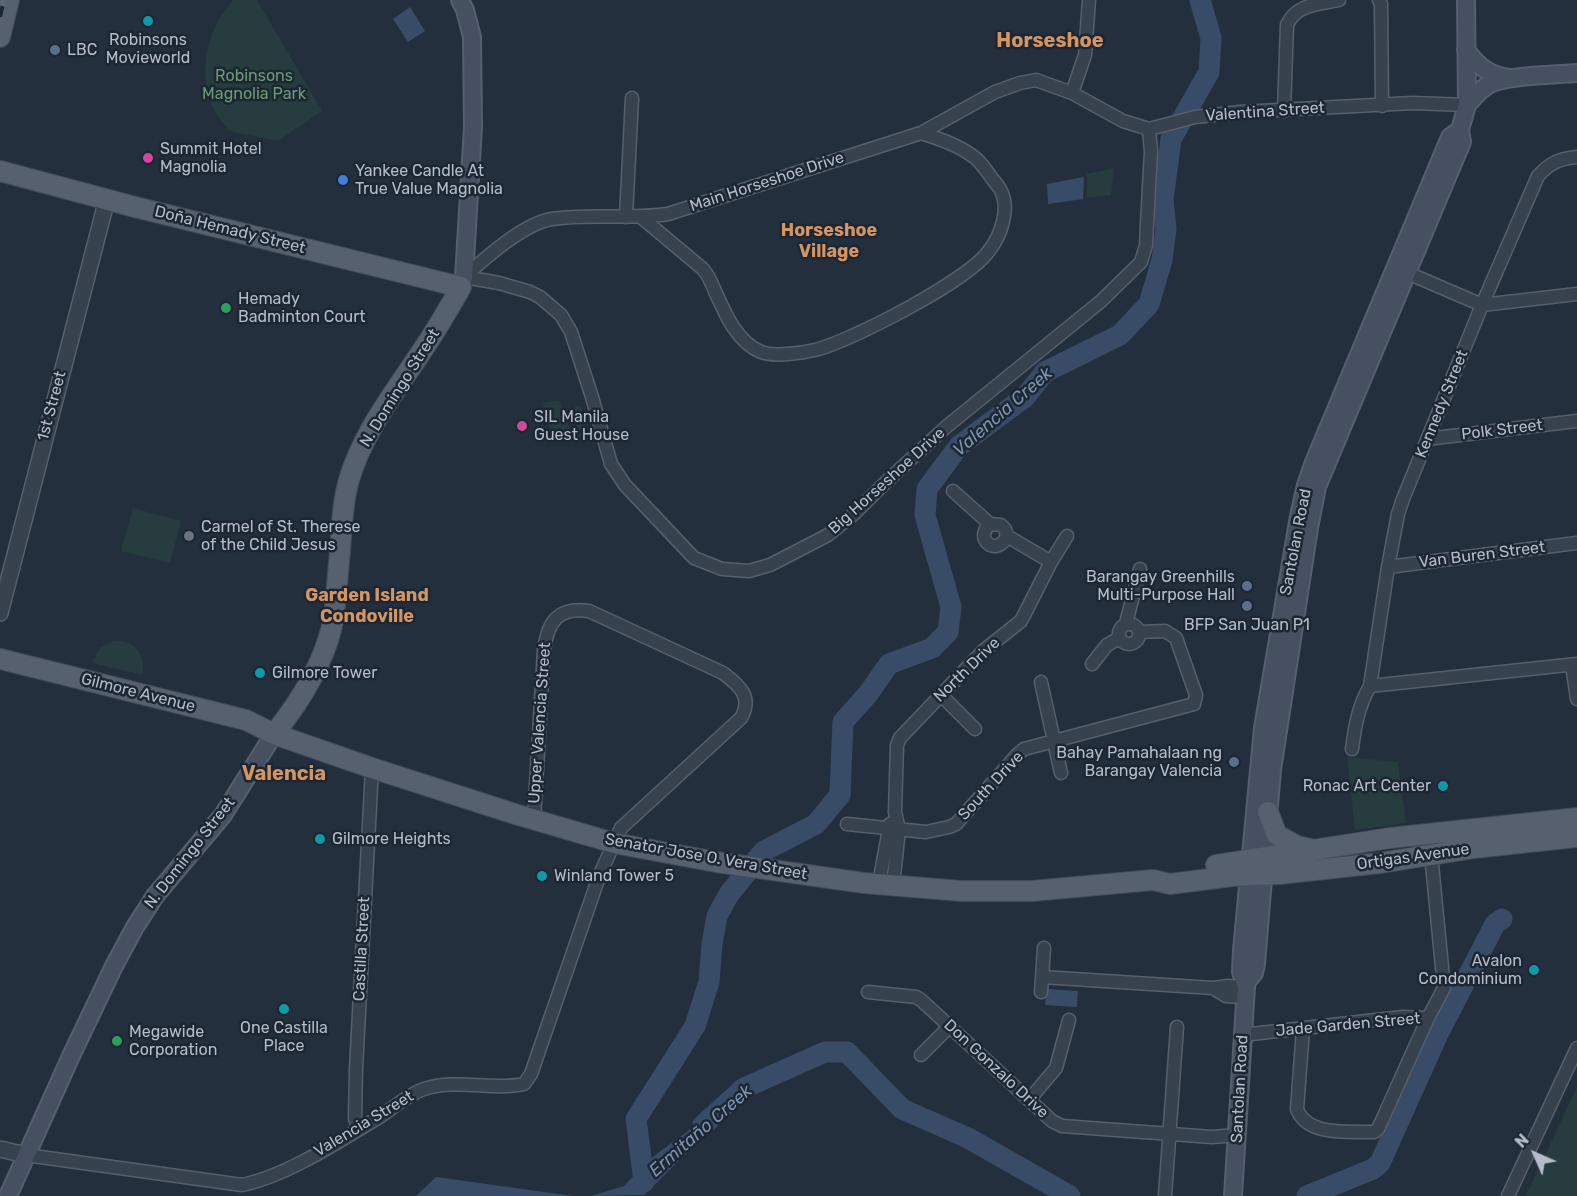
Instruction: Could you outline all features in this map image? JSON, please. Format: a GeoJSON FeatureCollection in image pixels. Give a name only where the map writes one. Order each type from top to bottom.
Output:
{"type":"FeatureCollection","features":[{"type":"Feature","properties":{"kind":"main road"},"geometry":{"type":"LineString","coordinates":[[0,37],[9,0]]}},
{"type":"Feature","properties":{"kind":"main road","name":"N. Domingo Street"},"geometry":{"type":"LineString","coordinates":[[8,1196],[114,966],[135,927],[155,896],[223,815],[309,682],[322,655],[332,626],[342,515],[348,481],[361,449],[383,408],[440,325],[462,282],[473,128],[471,37],[465,10],[460,0]]}},
{"type":"Feature","properties":{"kind":"main road"},"geometry":{"type":"LineString","coordinates":[[1466,0],[1467,105]]}},
{"type":"Feature","properties":{"kind":"main road"},"geometry":{"type":"LineString","coordinates":[[1466,50],[1483,70],[1495,76],[1512,78]]}},
{"type":"Feature","properties":{"kind":"main road"},"geometry":{"type":"LineString","coordinates":[[1467,105],[1491,83],[1512,78],[1577,73]]}},
{"type":"Feature","properties":{"kind":"main road","name":"Santolan Road"},"geometry":{"type":"LineString","coordinates":[[1233,1196],[1245,989],[1241,972],[1268,812],[1294,620],[1317,487],[1462,142],[1460,130],[1467,105]]}},
{"type":"Feature","properties":{"kind":"main road","name":"Santolan Road"},"geometry":{"type":"LineString","coordinates":[[1257,867],[1263,728],[1299,516],[1310,472],[1450,137],[1460,130]]}},
{"type":"Feature","properties":{"kind":"main road","name":"Doña Hemady Street"},"geometry":{"type":"LineString","coordinates":[[0,171],[107,199],[462,282]]}},
{"type":"Feature","properties":{"kind":"main road","name":"Gilmore Avenue"},"geometry":{"type":"LineString","coordinates":[[0,659],[246,720],[274,734]]}},
{"type":"Feature","properties":{"kind":"main road","name":"Senator Jose O. Vera Street"},"geometry":{"type":"LineString","coordinates":[[274,734],[372,768],[614,843],[716,862],[864,883],[961,891],[1032,891],[1153,880],[1172,870],[1257,867]]}},
{"type":"Feature","properties":{"kind":"main road"},"geometry":{"type":"LineString","coordinates":[[1268,812],[1277,835],[1297,846],[1313,849]]}},
{"type":"Feature","properties":{"kind":"main road","name":"Ortigas Avenue"},"geometry":{"type":"LineString","coordinates":[[1257,867],[1313,849],[1415,835],[1577,818]]}},
{"type":"Feature","properties":{"kind":"main road","name":"Ortigas Avenue"},"geometry":{"type":"LineString","coordinates":[[1257,867],[1380,863],[1431,854],[1577,837]]}},
{"type":"Feature","properties":{"kind":"street"},"geometry":{"type":"LineString","coordinates":[[1089,0],[1085,55],[1072,93],[1123,121],[1149,129]]}},
{"type":"Feature","properties":{"kind":"street"},"geometry":{"type":"LineString","coordinates":[[1284,111],[1287,25],[1290,18],[1301,9],[1339,0]]}},
{"type":"Feature","properties":{"kind":"street"},"geometry":{"type":"LineString","coordinates":[[1379,0],[1382,106]]}},
{"type":"Feature","properties":{"kind":"street","name":"Main Horseshoe Drive"},"geometry":{"type":"LineString","coordinates":[[462,282],[489,254],[532,226],[550,219],[642,218],[668,214],[921,132],[995,92],[1020,83],[1036,80],[1072,93]]}},
{"type":"Feature","properties":{"kind":"street"},"geometry":{"type":"LineString","coordinates":[[626,217],[632,98]]}},
{"type":"Feature","properties":{"kind":"street","name":"Valentina Street"},"geometry":{"type":"LineString","coordinates":[[1149,129],[1195,117],[1413,103],[1467,105]]}},
{"type":"Feature","properties":{"kind":"street","name":"Big Horseshoe Drive"},"geometry":{"type":"LineString","coordinates":[[462,282],[499,283],[530,292],[540,297],[561,315],[571,332],[611,464],[625,485],[694,558],[722,569],[748,571],[770,565],[828,535],[854,514],[946,427],[1100,302],[1141,262],[1146,245],[1151,152],[1149,129]]}},
{"type":"Feature","properties":{"kind":"street"},"geometry":{"type":"LineString","coordinates":[[642,218],[703,269],[739,336],[750,346],[764,353],[793,354],[815,350],[842,341],[939,290],[987,254],[1000,233],[1004,204],[1001,190],[977,158],[950,142],[921,132]]}},
{"type":"Feature","properties":{"kind":"street","name":"Kennedy Street"},"geometry":{"type":"LineString","coordinates":[[1352,749],[1356,716],[1370,686],[1398,514],[1482,305],[1538,176],[1549,164],[1577,157]]}},
{"type":"Feature","properties":{"kind":"street","name":"1st Street"},"geometry":{"type":"LineString","coordinates":[[0,613],[107,199]]}},
{"type":"Feature","properties":{"kind":"street"},"geometry":{"type":"LineString","coordinates":[[1417,277],[1482,305],[1577,294]]}},
{"type":"Feature","properties":{"kind":"street","name":"Polk Street"},"geometry":{"type":"LineString","coordinates":[[1427,439],[1577,421]]}},
{"type":"Feature","properties":{"kind":"street"},"geometry":{"type":"LineString","coordinates":[[953,491],[990,524]]}},
{"type":"Feature","properties":{"kind":"street"},"geometry":{"type":"LineString","coordinates":[[995,523],[1005,529],[1007,536],[999,546],[991,546],[986,542],[983,534],[985,528],[995,523]]}},
{"type":"Feature","properties":{"kind":"street"},"geometry":{"type":"LineString","coordinates":[[1007,536],[1051,562]]}},
{"type":"Feature","properties":{"kind":"street","name":"North Drive"},"geometry":{"type":"LineString","coordinates":[[886,884],[895,812],[897,745],[900,738],[983,651],[1020,621],[1067,536]]}},
{"type":"Feature","properties":{"kind":"street","name":"Van Buren Street"},"geometry":{"type":"LineString","coordinates":[[1388,567],[1577,543]]}},
{"type":"Feature","properties":{"kind":"street"},"geometry":{"type":"LineString","coordinates":[[1126,623],[1135,625],[1139,632],[1138,638],[1129,644],[1123,643],[1118,632],[1126,623],[1140,569]]}},
{"type":"Feature","properties":{"kind":"street","name":"Upper Valencia Street"},"geometry":{"type":"LineString","coordinates":[[534,819],[546,635],[560,614],[575,609],[589,611],[723,673],[739,685],[746,700],[746,709],[741,718],[621,828],[614,843]]}},
{"type":"Feature","properties":{"kind":"street","name":"South Drive"},"geometry":{"type":"LineString","coordinates":[[847,824],[893,830],[939,831],[956,824],[1024,749],[1194,704],[1196,695],[1176,638],[1165,631],[1139,632]]}},
{"type":"Feature","properties":{"kind":"street"},"geometry":{"type":"LineString","coordinates":[[1092,664],[1107,645],[1119,638]]}},
{"type":"Feature","properties":{"kind":"street"},"geometry":{"type":"LineString","coordinates":[[1370,686],[1574,664],[1577,699]]}},
{"type":"Feature","properties":{"kind":"street"},"geometry":{"type":"LineString","coordinates":[[1041,682],[1061,773]]}},
{"type":"Feature","properties":{"kind":"street"},"geometry":{"type":"LineString","coordinates":[[941,694],[975,729]]}},
{"type":"Feature","properties":{"kind":"street","name":"Castilla Street"},"geometry":{"type":"LineString","coordinates":[[358,1129],[355,1119],[356,1069],[372,768]]}},
{"type":"Feature","properties":{"kind":"street","name":"Valencia Street"},"geometry":{"type":"LineString","coordinates":[[26,1155],[242,1185],[286,1170],[423,1089],[455,1085],[524,1084],[531,1074],[600,874],[614,843]]}},
{"type":"Feature","properties":{"kind":"street","name":"Jade Garden Street"},"geometry":{"type":"LineString","coordinates":[[1242,1035],[1403,1017],[1428,1018],[1444,988],[1431,854]]}},
{"type":"Feature","properties":{"kind":"street"},"geometry":{"type":"LineString","coordinates":[[1041,992],[1044,948]]}},
{"type":"Feature","properties":{"kind":"street"},"geometry":{"type":"LineString","coordinates":[[1042,977],[1213,988],[1226,996],[1245,989]]}},
{"type":"Feature","properties":{"kind":"street","name":"Don Gonzalo Drive"},"geometry":{"type":"LineString","coordinates":[[868,992],[916,997],[1052,1121],[1062,1126],[1218,1137],[1238,1135]]}},
{"type":"Feature","properties":{"kind":"street"},"geometry":{"type":"LineString","coordinates":[[1303,1029],[1297,1109],[1300,1115],[1322,1130],[1374,1132],[1378,1129],[1428,1018]]}},
{"type":"Feature","properties":{"kind":"street"},"geometry":{"type":"LineString","coordinates":[[1029,1100],[1056,1068],[1069,1020]]}},
{"type":"Feature","properties":{"kind":"street"},"geometry":{"type":"LineString","coordinates":[[921,1056],[949,1027]]}},
{"type":"Feature","properties":{"kind":"street"},"geometry":{"type":"LineString","coordinates":[[1165,1196],[1176,1027]]}},
{"type":"Feature","properties":{"kind":"street"},"geometry":{"type":"LineString","coordinates":[[1508,1196],[1577,1048]]}},
{"type":"Feature","properties":{"kind":"street"},"geometry":{"type":"LineString","coordinates":[[0,1149],[26,1155]]}},
{"type":"Feature","properties":{"kind":"green space","name":"Robinsons Magnolia Park"},"geometry":{"type":"Polygon","coordinates":[[[233,0],[257,0],[322,111],[278,141],[229,131],[209,100],[205,69],[209,44],[218,21],[233,0]]]}},
{"type":"Feature","properties":{"kind":"green space"},"geometry":{"type":"Polygon","coordinates":[[[1114,168],[1111,195],[1087,198],[1087,174],[1114,168]]]}},
{"type":"Feature","properties":{"kind":"green space"},"geometry":{"type":"Polygon","coordinates":[[[559,400],[570,429],[557,433],[550,429],[543,403],[559,400]]]}},
{"type":"Feature","properties":{"kind":"green space"},"geometry":{"type":"Polygon","coordinates":[[[576,406],[581,407],[590,439],[580,441],[574,412],[576,406]]]}},
{"type":"Feature","properties":{"kind":"green space"},"geometry":{"type":"Polygon","coordinates":[[[133,508],[181,521],[170,563],[121,551],[133,508]]]}},
{"type":"Feature","properties":{"kind":"green space"},"geometry":{"type":"Polygon","coordinates":[[[114,641],[128,643],[138,650],[141,655],[143,675],[92,663],[100,648],[114,641]]]}},
{"type":"Feature","properties":{"kind":"green space"},"geometry":{"type":"Polygon","coordinates":[[[1347,757],[1398,762],[1406,823],[1355,830],[1347,757]]]}},
{"type":"Feature","properties":{"kind":"green space"},"geometry":{"type":"Polygon","coordinates":[[[1577,1087],[1577,1196],[1526,1196],[1577,1087]]]}},
{"type":"Feature","properties":{"kind":"water"},"geometry":{"type":"Polygon","coordinates":[[[410,7],[425,31],[408,42],[393,19],[410,7]]]}},
{"type":"Feature","properties":{"kind":"water"},"geometry":{"type":"Polygon","coordinates":[[[1084,177],[1083,199],[1048,204],[1047,184],[1084,177]]]}},
{"type":"Feature","properties":{"kind":"water"},"geometry":{"type":"Polygon","coordinates":[[[1047,989],[1078,991],[1077,1007],[1045,1005],[1047,989]]]}},
{"type":"Feature","properties":{"kind":"water","name":"Ermitaño Creek"},"geometry":{"type":"Polygon","coordinates":[[[723,1105],[697,1143],[644,1195],[591,1196],[624,1186],[650,1159],[723,1105]]]}},
{"type":"Feature","properties":{"kind":"water"},"geometry":{"type":"Polygon","coordinates":[[[436,1177],[573,1196],[416,1196],[436,1177]]]}},
{"type":"Feature","properties":{"kind":"waterway","name":"Valencia Creek"},"geometry":{"type":"LineString","coordinates":[[644,1182],[636,1119],[695,1026],[709,982],[717,916],[729,894],[764,851],[816,824],[840,795],[843,722],[868,694],[889,664],[932,648],[948,632],[951,607],[925,515],[927,489],[959,446],[1025,397],[1045,372],[1120,335],[1149,304],[1162,260],[1166,229],[1163,199],[1171,139],[1209,72],[1211,38],[1200,0]]}},
{"type":"Feature","properties":{"kind":"waterway"},"geometry":{"type":"LineString","coordinates":[[1307,1196],[1373,1169],[1380,1163],[1438,1034],[1495,924],[1502,919]]}},
{"type":"Feature","properties":{"kind":"waterway","name":"Ermitaño Creek"},"geometry":{"type":"LineString","coordinates":[[703,1125],[744,1088],[825,1052],[847,1052],[902,1109],[968,1138],[1070,1196]]}},
{"type":"Feature","properties":{"kind":"railway"},"geometry":{"type":"LineString","coordinates":[[0,17],[4,0]]}},
{"type":"Feature","properties":{"kind":"place","name":"Robinsons Movieworld"},"geometry":{"type":"Point","coordinates":[148,21]}},
{"type":"Feature","properties":{"kind":"place","name":"LBC"},"geometry":{"type":"Point","coordinates":[55,50]}},
{"type":"Feature","properties":{"kind":"place","name":"Summit Hotel Magnolia"},"geometry":{"type":"Point","coordinates":[148,158]}},
{"type":"Feature","properties":{"kind":"place","name":"Yankee Candle At True Value Magnolia"},"geometry":{"type":"Point","coordinates":[343,180]}},
{"type":"Feature","properties":{"kind":"place","name":"Hemady Badminton Court"},"geometry":{"type":"Point","coordinates":[226,308]}},
{"type":"Feature","properties":{"kind":"place","name":"SIL Manila Guest House"},"geometry":{"type":"Point","coordinates":[522,426]}},
{"type":"Feature","properties":{"kind":"place","name":"Carmel of St. Therese of the Child Jesus"},"geometry":{"type":"Point","coordinates":[189,536]}},
{"type":"Feature","properties":{"kind":"place","name":"Barangay Greenhills Multi-Purpose Hall"},"geometry":{"type":"Point","coordinates":[1247,586]}},
{"type":"Feature","properties":{"kind":"place","name":"BFP San Juan P1"},"geometry":{"type":"Point","coordinates":[1247,606]}},
{"type":"Feature","properties":{"kind":"place","name":"Gilmore Tower"},"geometry":{"type":"Point","coordinates":[260,673]}},
{"type":"Feature","properties":{"kind":"place","name":"Bahay Pamahalaan ng Barangay Valencia"},"geometry":{"type":"Point","coordinates":[1234,762]}},
{"type":"Feature","properties":{"kind":"place","name":"Ronac Art Center"},"geometry":{"type":"Point","coordinates":[1443,786]}},
{"type":"Feature","properties":{"kind":"place","name":"Gilmore Heights"},"geometry":{"type":"Point","coordinates":[320,839]}},
{"type":"Feature","properties":{"kind":"place","name":"Winland Tower 5"},"geometry":{"type":"Point","coordinates":[542,876]}},
{"type":"Feature","properties":{"kind":"place","name":"Avalon Condominium"},"geometry":{"type":"Point","coordinates":[1534,970]}},
{"type":"Feature","properties":{"kind":"place","name":"One Castilla Place"},"geometry":{"type":"Point","coordinates":[284,1009]}},
{"type":"Feature","properties":{"kind":"place","name":"Megawide Corporation"},"geometry":{"type":"Point","coordinates":[117,1041]}},
{"type":"Feature","properties":{"kind":"district","name":"Horseshoe"},"geometry":{"type":"Point","coordinates":[1050,41]}},
{"type":"Feature","properties":{"kind":"district","name":"Horseshoe Village"},"geometry":{"type":"Point","coordinates":[829,241]}},
{"type":"Feature","properties":{"kind":"district","name":"Garden Island Condoville"},"geometry":{"type":"Point","coordinates":[367,606]}},
{"type":"Feature","properties":{"kind":"district","name":"Valencia"},"geometry":{"type":"Point","coordinates":[284,774]}}]}
